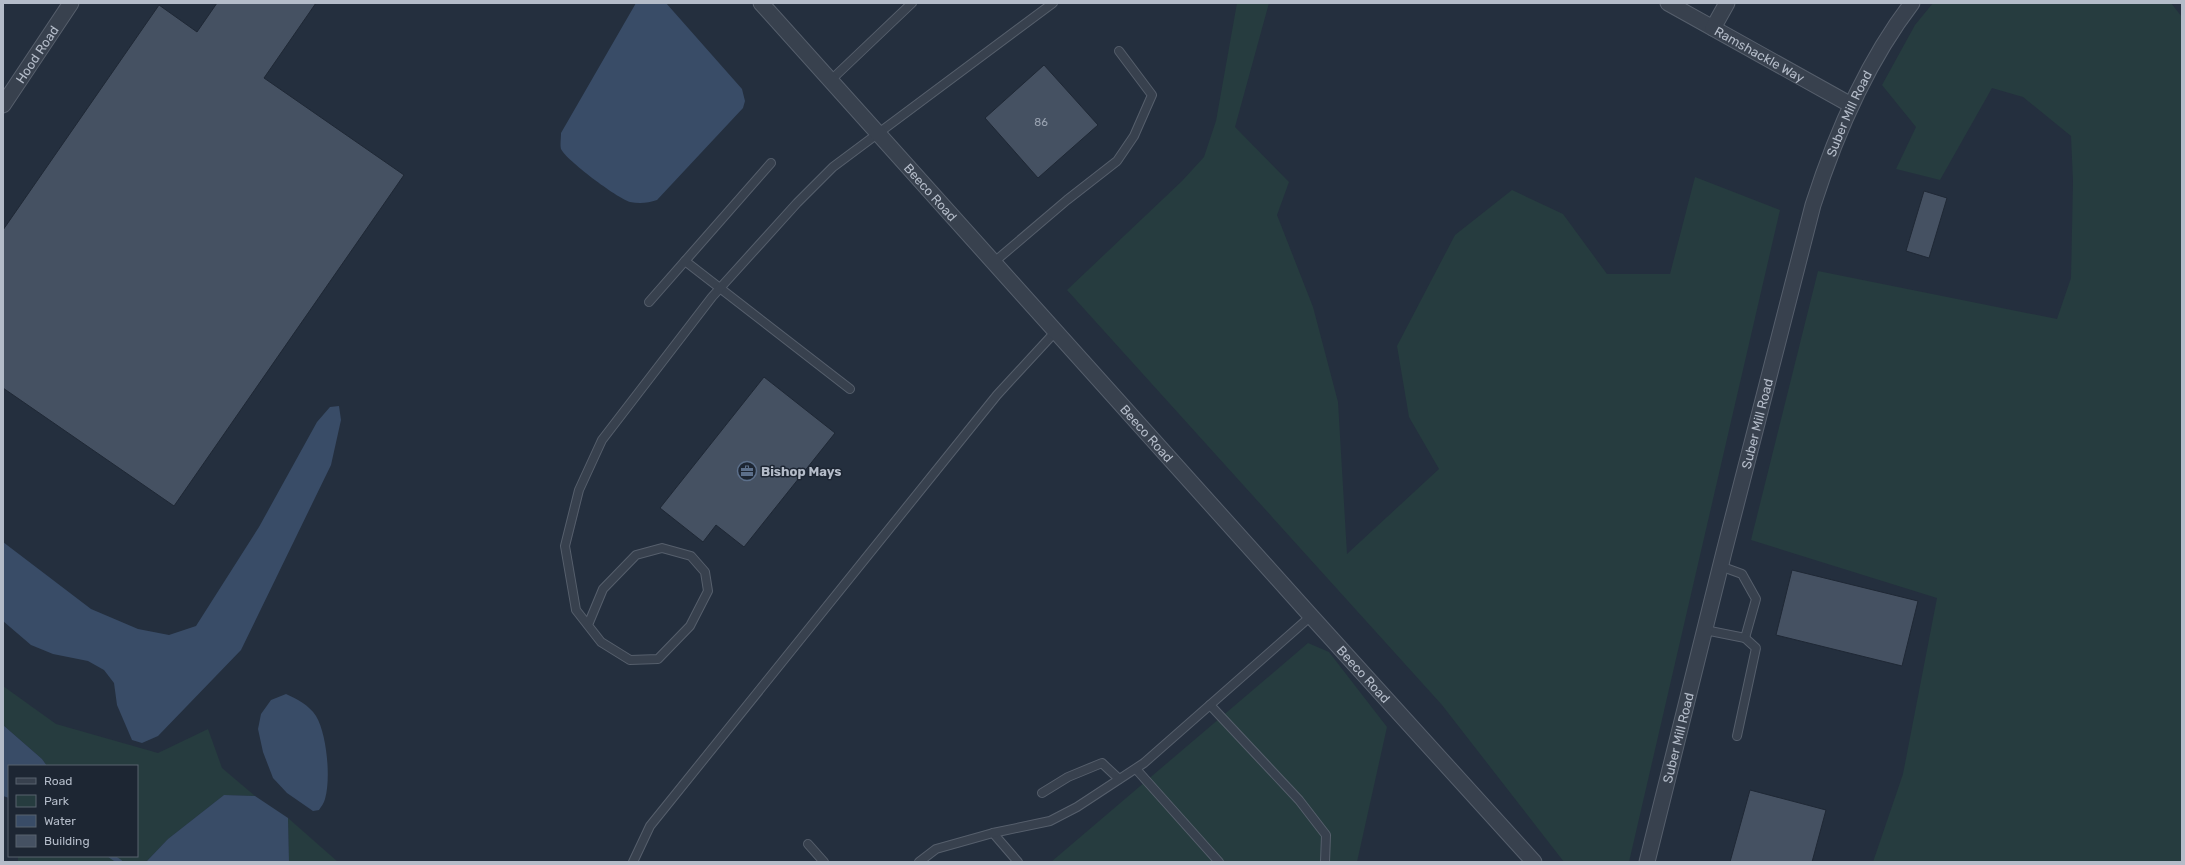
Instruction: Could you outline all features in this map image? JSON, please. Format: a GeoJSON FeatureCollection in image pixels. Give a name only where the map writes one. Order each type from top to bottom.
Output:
{"type":"FeatureCollection","features":[{"type":"Feature","properties":{"kind":"street","name":"Hood Road"},"geometry":{"type":"LineString","coordinates":[[3,105],[70,3]]}},
{"type":"Feature","properties":{"kind":"street","name":"Beeco Road"},"geometry":{"type":"LineString","coordinates":[[761,3],[878,132],[992,263],[1056,331],[1534,862]]}},
{"type":"Feature","properties":{"kind":"street","name":"Ramshackle Way"},"geometry":{"type":"LineString","coordinates":[[1668,3],[1851,105]]}},
{"type":"Feature","properties":{"kind":"street"},"geometry":{"type":"LineString","coordinates":[[1713,28],[1727,3]]}},
{"type":"Feature","properties":{"kind":"street","name":"Suber Mill Road"},"geometry":{"type":"LineString","coordinates":[[1648,862],[1720,566],[1813,205],[1827,163],[1851,105],[1872,63],[1912,3]]}},
{"type":"Feature","properties":{"kind":"lane"},"geometry":{"type":"LineString","coordinates":[[831,80],[912,3]]}},
{"type":"Feature","properties":{"kind":"lane"},"geometry":{"type":"LineString","coordinates":[[588,625],[602,589],[636,555],[662,548],[691,556],[705,572],[708,591],[690,626],[658,659],[630,660],[601,642],[576,610],[565,546],[579,490],[602,440],[720,288],[802,198],[833,168],[878,132],[1053,3]]}},
{"type":"Feature","properties":{"kind":"lane"},"geometry":{"type":"LineString","coordinates":[[992,263],[1067,200],[1117,161],[1134,136],[1152,95],[1119,51]]}},
{"type":"Feature","properties":{"kind":"lane"},"geometry":{"type":"LineString","coordinates":[[649,302],[771,163]]}},
{"type":"Feature","properties":{"kind":"lane"},"geometry":{"type":"LineString","coordinates":[[685,261],[850,389]]}},
{"type":"Feature","properties":{"kind":"lane"},"geometry":{"type":"LineString","coordinates":[[633,862],[650,826],[997,395],[1056,331]]}},
{"type":"Feature","properties":{"kind":"lane"},"geometry":{"type":"LineString","coordinates":[[1720,566],[1742,574],[1756,600],[1745,638]]}},
{"type":"Feature","properties":{"kind":"lane"},"geometry":{"type":"LineString","coordinates":[[919,862],[936,849],[993,833],[1050,821],[1077,807],[1136,769],[1311,616]]}},
{"type":"Feature","properties":{"kind":"lane"},"geometry":{"type":"LineString","coordinates":[[1705,630],[1745,638],[1756,648],[1737,736]]}},
{"type":"Feature","properties":{"kind":"lane"},"geometry":{"type":"LineString","coordinates":[[1210,705],[1299,800],[1326,835],[1325,862]]}},
{"type":"Feature","properties":{"kind":"lane"},"geometry":{"type":"LineString","coordinates":[[1042,793],[1068,777],[1102,763],[1119,779]]}},
{"type":"Feature","properties":{"kind":"lane"},"geometry":{"type":"LineString","coordinates":[[1136,769],[1219,862]]}},
{"type":"Feature","properties":{"kind":"lane"},"geometry":{"type":"LineString","coordinates":[[993,833],[1018,862]]}},
{"type":"Feature","properties":{"kind":"lane"},"geometry":{"type":"LineString","coordinates":[[808,844],[824,862]]}},
{"type":"Feature","properties":{"kind":"green space"},"geometry":{"type":"Polygon","coordinates":[[[1237,3],[1269,3],[1235,127],[1289,182],[1277,215],[1313,307],[1338,402],[1347,554],[1439,469],[1409,417],[1397,346],[1455,235],[1512,190],[1563,214],[1607,274],[1670,274],[1695,177],[1780,210],[1629,862],[1564,862],[1442,705],[1067,290],[1182,181],[1204,157],[1216,121],[1237,3]]]}},
{"type":"Feature","properties":{"kind":"green space"},"geometry":{"type":"Polygon","coordinates":[[[1933,3],[2171,3],[2182,17],[2182,862],[1873,862],[1903,774],[1937,598],[1751,540],[1818,271],[2057,319],[2071,278],[2073,181],[2071,136],[2023,97],[1992,88],[1940,180],[1896,169],[1916,127],[1882,85],[1915,25],[1933,3]]]}},
{"type":"Feature","properties":{"kind":"green space"},"geometry":{"type":"Polygon","coordinates":[[[1308,643],[1329,652],[1387,727],[1357,862],[1051,862],[1308,643]]]}},
{"type":"Feature","properties":{"kind":"green space"},"geometry":{"type":"Polygon","coordinates":[[[3,686],[56,724],[158,753],[208,729],[222,768],[255,796],[224,795],[168,839],[146,862],[18,862],[18,857],[138,857],[138,765],[46,765],[42,759],[3,725],[3,686]]]}},
{"type":"Feature","properties":{"kind":"green space"},"geometry":{"type":"Polygon","coordinates":[[[288,818],[338,862],[289,862],[288,818]]]}},
{"type":"Feature","properties":{"kind":"water"},"geometry":{"type":"Polygon","coordinates":[[[636,3],[666,3],[742,89],[745,101],[743,108],[657,200],[641,203],[630,202],[614,194],[582,170],[561,149],[561,133],[636,3]]]}},
{"type":"Feature","properties":{"kind":"water"},"geometry":{"type":"Polygon","coordinates":[[[339,406],[341,420],[331,465],[241,650],[158,736],[142,743],[132,740],[117,705],[114,683],[104,670],[88,661],[53,654],[31,645],[3,621],[3,542],[91,609],[138,629],[169,635],[196,626],[259,527],[317,422],[330,407],[339,406]]]}},
{"type":"Feature","properties":{"kind":"water"},"geometry":{"type":"Polygon","coordinates":[[[286,694],[302,703],[313,712],[320,724],[323,734],[327,757],[328,780],[325,799],[319,810],[313,811],[287,793],[273,778],[263,752],[258,729],[261,714],[271,700],[286,694]]]}},
{"type":"Feature","properties":{"kind":"water"},"geometry":{"type":"Polygon","coordinates":[[[3,725],[42,759],[46,765],[8,765],[8,798],[3,796],[3,725]]]}},
{"type":"Feature","properties":{"kind":"water"},"geometry":{"type":"Polygon","coordinates":[[[224,795],[255,796],[288,818],[289,862],[146,862],[168,839],[224,795]]]}},
{"type":"Feature","properties":{"kind":"building"},"geometry":{"type":"Polygon","coordinates":[[[217,3],[316,3],[264,78],[404,175],[174,506],[3,388],[3,230],[159,5],[197,32],[217,3]]]}},
{"type":"Feature","properties":{"kind":"building"},"geometry":{"type":"Polygon","coordinates":[[[1044,65],[1098,125],[1038,178],[985,118],[1044,65]]]}},
{"type":"Feature","properties":{"kind":"building"},"geometry":{"type":"Polygon","coordinates":[[[1924,191],[1947,198],[1929,258],[1906,251],[1924,191]]]}},
{"type":"Feature","properties":{"kind":"building","name":"Bishop Mays"},"geometry":{"type":"Polygon","coordinates":[[[764,377],[835,433],[744,547],[716,525],[703,542],[660,508],[764,377]]]}},
{"type":"Feature","properties":{"kind":"building"},"geometry":{"type":"Polygon","coordinates":[[[1792,570],[1918,601],[1902,666],[1776,635],[1792,570]]]}},
{"type":"Feature","properties":{"kind":"building"},"geometry":{"type":"Polygon","coordinates":[[[1750,790],[1826,810],[1812,862],[1730,862],[1750,790]]]}},
{"type":"Feature","properties":{"kind":"waterway"},"geometry":{"type":"LineString","coordinates":[[112,857],[120,862]]}},
{"type":"Feature","properties":{"kind":"place","name":"Bishop Mays"},"geometry":{"type":"Point","coordinates":[747,471]}}]}
